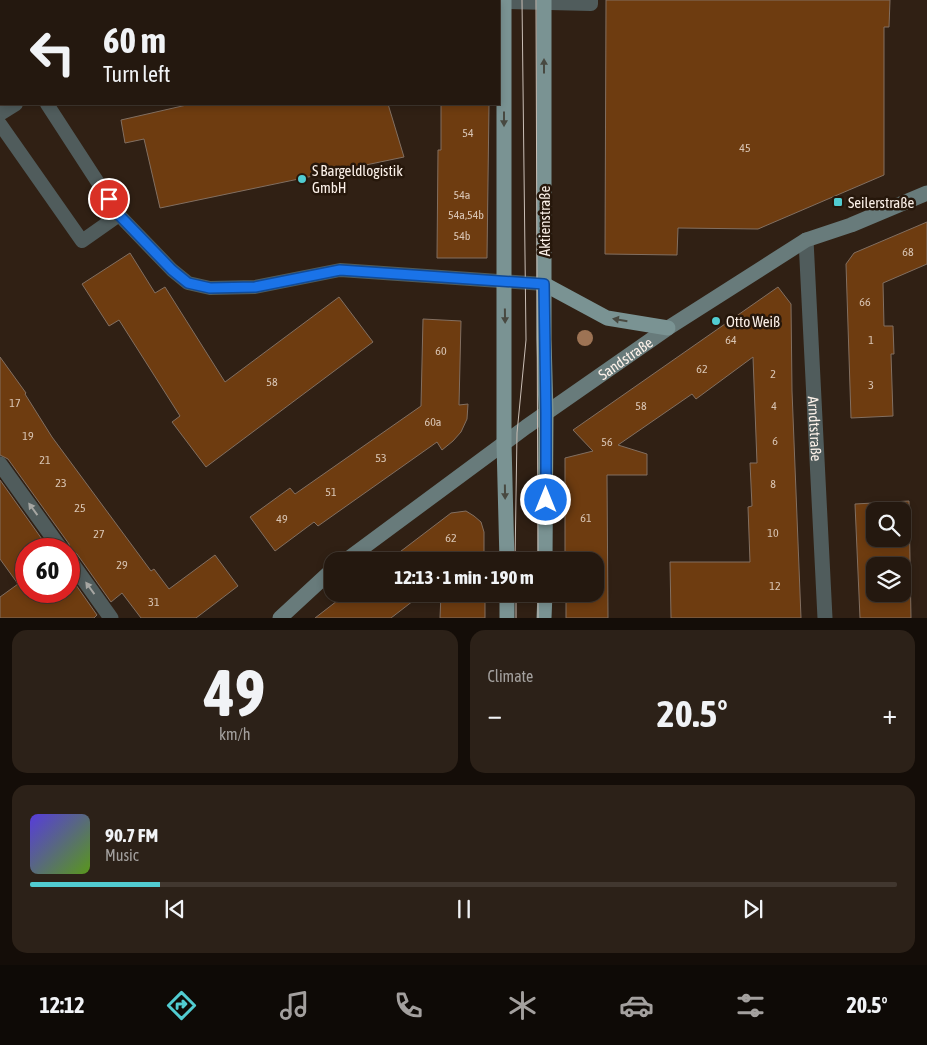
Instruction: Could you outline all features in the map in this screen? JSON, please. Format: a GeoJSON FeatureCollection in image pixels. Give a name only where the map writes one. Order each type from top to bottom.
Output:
{"type":"FeatureCollection","features":[{"type":"Feature","properties":{"kind":"main road"},"geometry":{"type":"LineString","coordinates":[[504,1],[506,552]]}},
{"type":"Feature","properties":{"kind":"main road","name":"Aktienstraße"},"geometry":{"type":"LineString","coordinates":[[544,1],[545,552]]}},
{"type":"Feature","properties":{"kind":"main road"},"geometry":{"type":"LineString","coordinates":[[544,284],[607,318],[668,328]]}},
{"type":"Feature","properties":{"kind":"main road"},"geometry":{"type":"LineString","coordinates":[[507,602],[507,618]]}},
{"type":"Feature","properties":{"kind":"main road"},"geometry":{"type":"LineString","coordinates":[[544,602],[544,618]]}},
{"type":"Feature","properties":{"kind":"street","name":"Sandstraße"},"geometry":{"type":"LineString","coordinates":[[357,552],[504,443],[668,328],[806,240],[850,225],[927,193]]}},
{"type":"Feature","properties":{"kind":"street","name":"Arndtstraße"},"geometry":{"type":"LineString","coordinates":[[806,240],[825,618]]}},
{"type":"Feature","properties":{"kind":"street"},"geometry":{"type":"LineString","coordinates":[[0,464],[54,538]]}},
{"type":"Feature","properties":{"kind":"street"},"geometry":{"type":"LineString","coordinates":[[80,574],[111,618]]}},
{"type":"Feature","properties":{"kind":"street"},"geometry":{"type":"LineString","coordinates":[[280,618],[324,577]]}},
{"type":"Feature","properties":{"kind":"lane"},"geometry":{"type":"LineString","coordinates":[[504,1],[591,4],[591,0]]}},
{"type":"Feature","properties":{"kind":"lane"},"geometry":{"type":"LineString","coordinates":[[0,114],[14,105]]}},
{"type":"Feature","properties":{"kind":"lane"},"geometry":{"type":"LineString","coordinates":[[48,105],[119,215],[172,270],[188,283],[210,288],[255,287],[340,270],[544,284]]}},
{"type":"Feature","properties":{"kind":"lane"},"geometry":{"type":"LineString","coordinates":[[0,124],[82,241],[119,215]]}},
{"type":"Feature","properties":{"kind":"building"},"geometry":{"type":"Polygon","coordinates":[[[606,0],[890,0],[889,27],[884,27],[884,175],[758,229],[678,228],[677,255],[605,254],[606,0]]]}},
{"type":"Feature","properties":{"kind":"building"},"geometry":{"type":"Polygon","coordinates":[[[187,105],[388,105],[404,157],[160,208],[144,139],[125,143],[121,120],[187,105]]]}},
{"type":"Feature","properties":{"kind":"building"},"geometry":{"type":"Polygon","coordinates":[[[441,105],[489,105],[487,258],[437,258],[438,150],[441,150],[441,105]]]}},
{"type":"Feature","properties":{"kind":"building"},"geometry":{"type":"Polygon","coordinates":[[[927,222],[927,264],[883,283],[884,326],[893,326],[894,354],[891,354],[893,416],[851,418],[846,264],[854,253],[927,222]]]}},
{"type":"Feature","properties":{"kind":"building"},"geometry":{"type":"Polygon","coordinates":[[[130,253],[155,293],[165,287],[225,382],[339,297],[373,342],[206,467],[172,422],[180,416],[119,320],[109,326],[82,284],[130,253]]]}},
{"type":"Feature","properties":{"kind":"building"},"geometry":{"type":"Polygon","coordinates":[[[778,287],[791,304],[792,391],[801,618],[671,618],[670,562],[750,562],[748,507],[752,506],[750,463],[757,463],[753,357],[696,399],[692,394],[618,445],[647,454],[647,475],[607,475],[608,618],[566,618],[566,602],[604,602],[604,552],[565,552],[565,458],[593,451],[573,430],[778,287]]]}},
{"type":"Feature","properties":{"kind":"building"},"geometry":{"type":"Polygon","coordinates":[[[423,319],[461,321],[459,405],[468,404],[467,419],[461,432],[442,450],[437,442],[318,526],[314,522],[275,551],[250,517],[290,488],[295,494],[421,406],[423,319]]]}},
{"type":"Feature","properties":{"kind":"building"},"geometry":{"type":"Polygon","coordinates":[[[0,357],[26,393],[52,437],[151,571],[154,569],[169,589],[215,555],[238,586],[196,618],[141,618],[122,593],[111,602],[80,558],[80,538],[65,538],[8,459],[0,455],[0,357]]]}},
{"type":"Feature","properties":{"kind":"building"},"geometry":{"type":"Polygon","coordinates":[[[0,480],[41,538],[15,538],[15,580],[0,559],[0,480]]]}},
{"type":"Feature","properties":{"kind":"building"},"geometry":{"type":"Polygon","coordinates":[[[866,503],[866,547],[910,547],[910,557],[866,557],[866,602],[911,602],[911,618],[860,618],[855,504],[866,503]]]}},
{"type":"Feature","properties":{"kind":"building"},"geometry":{"type":"Polygon","coordinates":[[[466,511],[481,522],[484,532],[484,552],[400,552],[451,513],[466,511]]]}},
{"type":"Feature","properties":{"kind":"building"},"geometry":{"type":"Polygon","coordinates":[[[15,586],[15,603],[80,603],[80,591],[97,615],[94,618],[0,618],[0,597],[15,586]]]}},
{"type":"Feature","properties":{"kind":"building"},"geometry":{"type":"Polygon","coordinates":[[[336,602],[412,602],[391,618],[315,618],[336,602]]]}},
{"type":"Feature","properties":{"kind":"building"},"geometry":{"type":"Polygon","coordinates":[[[441,602],[485,602],[485,618],[440,618],[441,602]]]}},
{"type":"Feature","properties":{"kind":"tram line"},"geometry":{"type":"LineString","coordinates":[[515,552],[517,433],[526,340],[522,0]]}},
{"type":"Feature","properties":{"kind":"tram line"},"geometry":{"type":"LineString","coordinates":[[536,0],[538,552]]}},
{"type":"Feature","properties":{"kind":"tram line"},"geometry":{"type":"LineString","coordinates":[[516,602],[516,618]]}},
{"type":"Feature","properties":{"kind":"tram line"},"geometry":{"type":"LineString","coordinates":[[538,602],[538,618]]}},
{"type":"Feature","properties":{"kind":"place","name":"S Bargeldlogistik GmbH"},"geometry":{"type":"Point","coordinates":[302,179]}},
{"type":"Feature","properties":{"kind":"place","name":"Seilerstraße"},"geometry":{"type":"Point","coordinates":[838,202]}},
{"type":"Feature","properties":{"kind":"place","name":"Otto Weiß"},"geometry":{"type":"Point","coordinates":[716,321]}},
{"type":"Feature","properties":{"kind":"route"},"geometry":{"type":"LineString","coordinates":[[109,199],[119,215],[172,270],[188,283],[210,288],[255,287],[340,270],[544,284],[546,500]]}}]}
